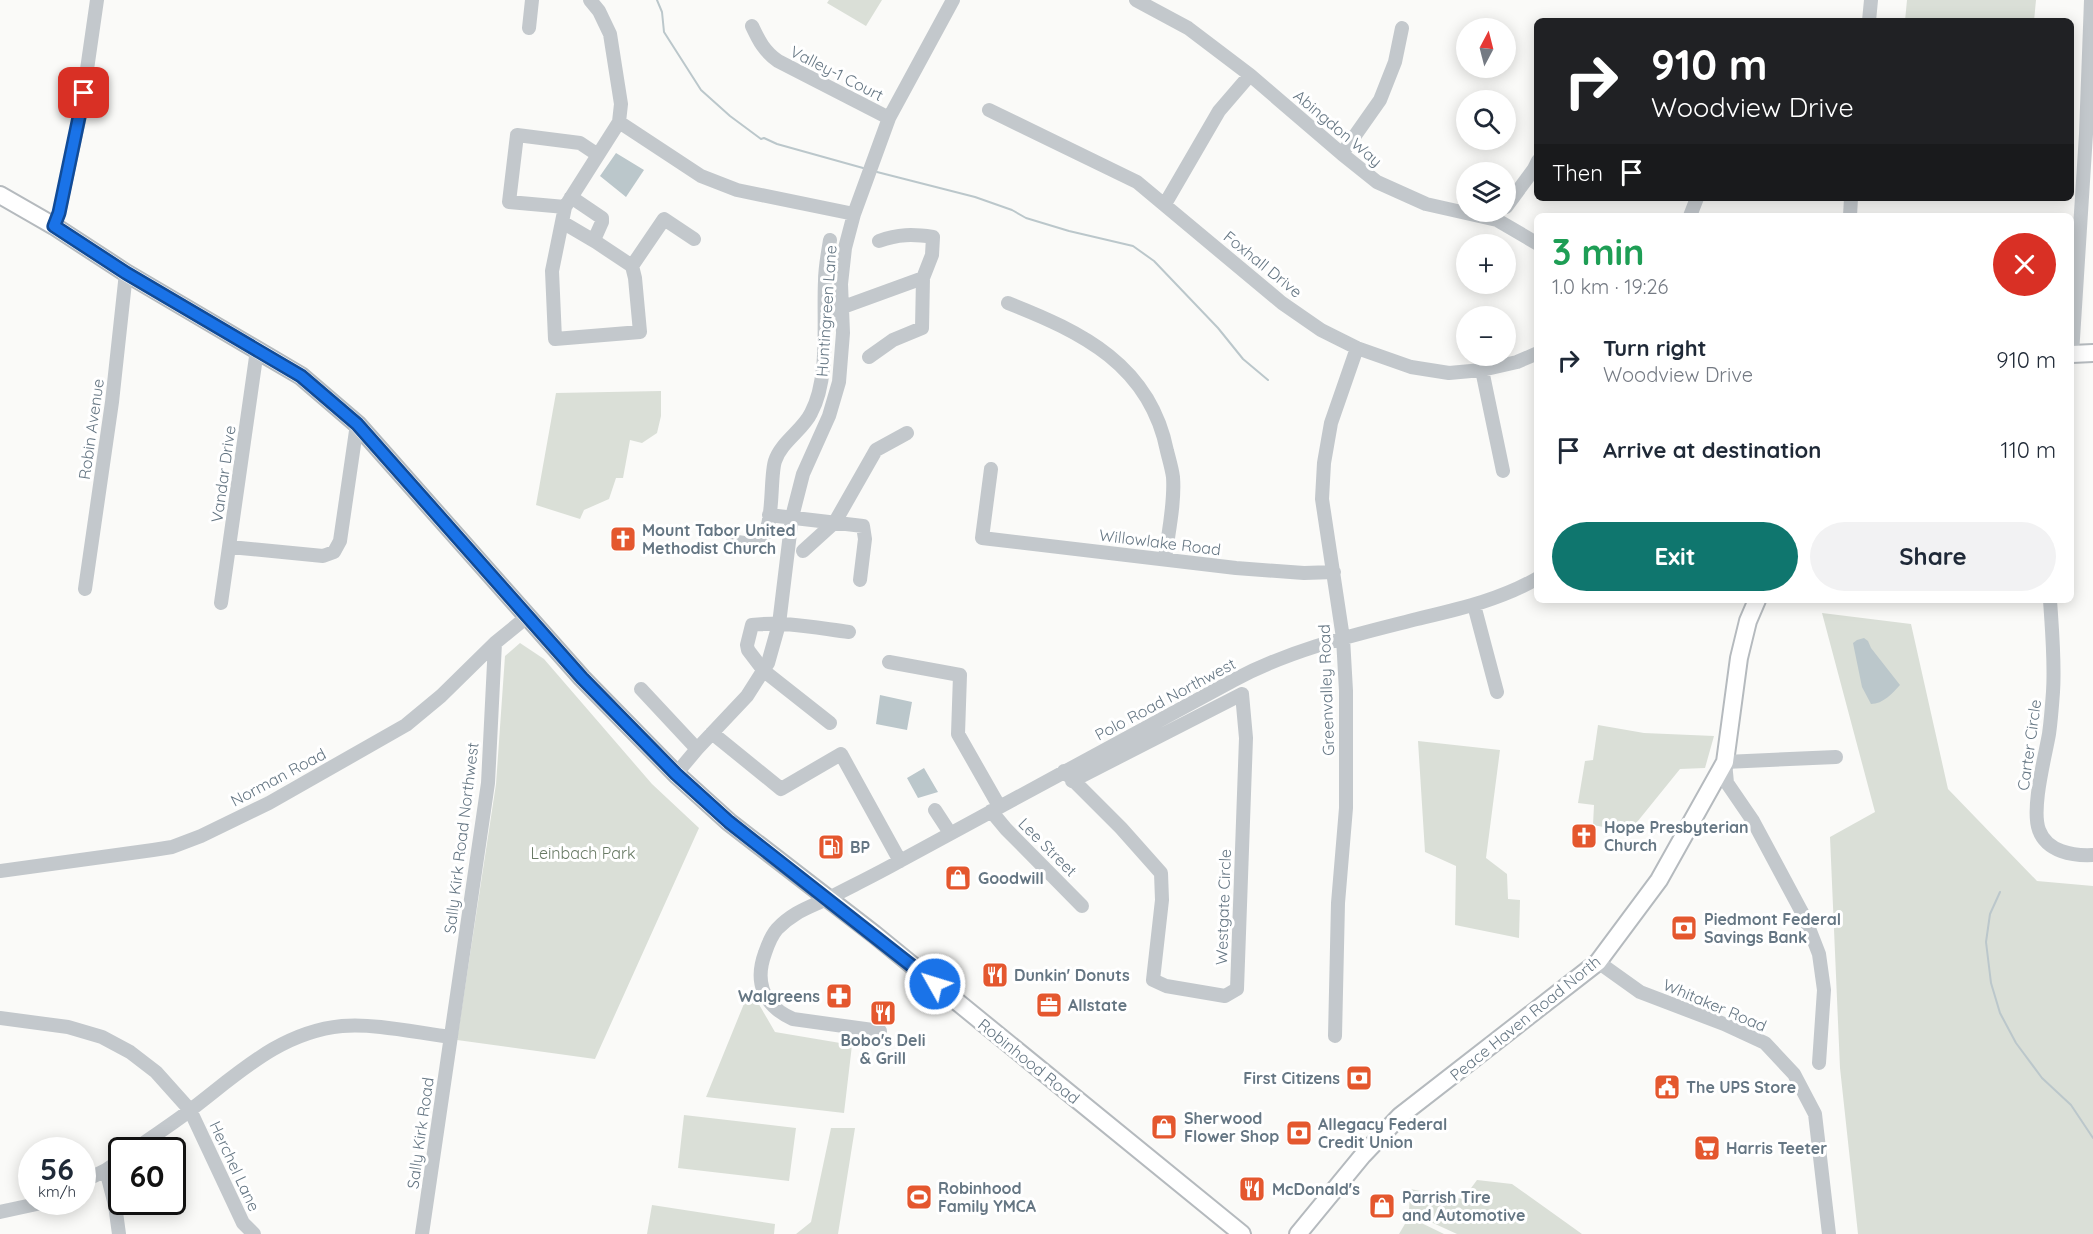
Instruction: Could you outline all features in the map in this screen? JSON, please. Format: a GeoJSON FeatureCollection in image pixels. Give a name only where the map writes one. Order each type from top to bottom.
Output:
{"type":"FeatureCollection","features":[{"type":"Feature","properties":{"kind":"main road","name":"Robinhood Road"},"geometry":{"type":"LineString","coordinates":[[0,195],[54,226],[126,273],[301,376],[357,424],[582,678],[676,774],[729,822],[828,898],[1242,1234]]}},
{"type":"Feature","properties":{"kind":"main road"},"geometry":{"type":"LineString","coordinates":[[2074,354],[2093,352]]}},
{"type":"Feature","properties":{"kind":"main road","name":"Peace Haven Road North"},"geometry":{"type":"LineString","coordinates":[[1298,1234],[1363,1155],[1400,1116],[1598,962],[1659,880],[1725,762],[1739,658],[1748,621],[1756,603]]}},
{"type":"Feature","properties":{"kind":"street"},"geometry":{"type":"LineString","coordinates":[[54,226],[59,213],[81,111],[97,0]]}},
{"type":"Feature","properties":{"kind":"street"},"geometry":{"type":"LineString","coordinates":[[529,28],[532,0]]}},
{"type":"Feature","properties":{"kind":"street"},"geometry":{"type":"LineString","coordinates":[[562,222],[594,240],[632,267],[640,332],[555,339],[552,271],[562,222],[568,202],[619,122],[621,104],[610,33],[599,11],[590,0]]}},
{"type":"Feature","properties":{"kind":"street","name":"Huntingreen Lane"},"geometry":{"type":"LineString","coordinates":[[676,774],[747,696],[768,663],[779,624],[792,517],[802,474],[829,416],[839,382],[843,333],[841,284],[845,248],[854,214],[889,118],[953,0]]}},
{"type":"Feature","properties":{"kind":"street","name":"Abingdon Way"},"geometry":{"type":"LineString","coordinates":[[1136,0],[1188,28],[1250,75],[1377,182],[1426,204],[1456,209]]}},
{"type":"Feature","properties":{"kind":"street"},"geometry":{"type":"LineString","coordinates":[[1869,18],[1871,0]]}},
{"type":"Feature","properties":{"kind":"street"},"geometry":{"type":"LineString","coordinates":[[2074,323],[2086,134],[2091,0]]}},
{"type":"Feature","properties":{"kind":"street","name":"Valley-1 Court"},"geometry":{"type":"LineString","coordinates":[[752,26],[760,44],[778,61],[889,118]]}},
{"type":"Feature","properties":{"kind":"street"},"geometry":{"type":"LineString","coordinates":[[1342,154],[1380,100],[1395,62],[1402,28]]}},
{"type":"Feature","properties":{"kind":"street"},"geometry":{"type":"LineString","coordinates":[[1165,204],[1219,111],[1250,75]]}},
{"type":"Feature","properties":{"kind":"street","name":"Foxhall Drive"},"geometry":{"type":"LineString","coordinates":[[989,110],[1137,182],[1282,303],[1321,330],[1357,348],[1411,367],[1449,373],[1482,370],[1517,362],[1534,355]]}},
{"type":"Feature","properties":{"kind":"street"},"geometry":{"type":"LineString","coordinates":[[619,122],[701,176],[737,190],[854,214]]}},
{"type":"Feature","properties":{"kind":"street"},"geometry":{"type":"LineString","coordinates":[[2074,132],[2086,134]]}},
{"type":"Feature","properties":{"kind":"street"},"geometry":{"type":"LineString","coordinates":[[594,240],[602,218],[568,202],[509,202],[517,135],[580,143],[598,155]]}},
{"type":"Feature","properties":{"kind":"street"},"geometry":{"type":"LineString","coordinates":[[1516,193],[1534,169]]}},
{"type":"Feature","properties":{"kind":"street"},"geometry":{"type":"LineString","coordinates":[[632,267],[664,219],[694,239]]}},
{"type":"Feature","properties":{"kind":"street","name":"Abingdon Way"},"geometry":{"type":"LineString","coordinates":[[1508,222],[1534,241]]}},
{"type":"Feature","properties":{"kind":"street"},"geometry":{"type":"LineString","coordinates":[[869,357],[893,340],[922,328],[923,278],[932,255],[933,237],[916,234],[894,236],[879,241]]}},
{"type":"Feature","properties":{"kind":"street"},"geometry":{"type":"LineString","coordinates":[[733,541],[749,544],[757,543],[762,539],[766,532],[769,514],[775,460],[811,414],[825,352],[825,279],[830,240]]}},
{"type":"Feature","properties":{"kind":"street","name":"Robin Avenue"},"geometry":{"type":"LineString","coordinates":[[86,589],[112,402],[126,273]]}},
{"type":"Feature","properties":{"kind":"street"},"geometry":{"type":"LineString","coordinates":[[825,314],[923,278]]}},
{"type":"Feature","properties":{"kind":"street"},"geometry":{"type":"LineString","coordinates":[[1008,303],[1054,321],[1107,354],[1128,372],[1149,400],[1163,428],[1173,477],[1165,559]]}},
{"type":"Feature","properties":{"kind":"street","name":"Greenvalley Road"},"geometry":{"type":"LineString","coordinates":[[1335,1036],[1338,903],[1346,807],[1346,691],[1343,638],[1322,499],[1324,463],[1331,423],[1357,348]]}},
{"type":"Feature","properties":{"kind":"street","name":"Vandar Drive"},"geometry":{"type":"LineString","coordinates":[[221,603],[257,350]]}},
{"type":"Feature","properties":{"kind":"street"},"geometry":{"type":"LineString","coordinates":[[1482,370],[1503,471]]}},
{"type":"Feature","properties":{"kind":"street"},"geometry":{"type":"LineString","coordinates":[[230,547],[323,556],[334,552],[340,541],[357,424]]}},
{"type":"Feature","properties":{"kind":"street"},"geometry":{"type":"LineString","coordinates":[[803,551],[836,522],[876,450],[907,433]]}},
{"type":"Feature","properties":{"kind":"street","name":"Willowlake Road"},"geometry":{"type":"LineString","coordinates":[[991,469],[982,538],[1304,573],[1334,572]]}},
{"type":"Feature","properties":{"kind":"street"},"geometry":{"type":"LineString","coordinates":[[769,514],[863,526],[865,539],[860,580]]}},
{"type":"Feature","properties":{"kind":"street","name":"Polo Road Northwest"},"geometry":{"type":"LineString","coordinates":[[880,1031],[794,1019],[776,1010],[766,998],[762,987],[761,971],[771,937],[784,922],[806,907],[900,861],[995,809],[1068,776],[1234,680],[1289,654],[1474,605],[1505,595],[1534,580]]}},
{"type":"Feature","properties":{"kind":"street","name":"Carter Circle"},"geometry":{"type":"LineString","coordinates":[[2050,603],[2053,689],[2049,730],[2036,807],[2038,829],[2045,840],[2060,851],[2079,856],[2093,855]]}},
{"type":"Feature","properties":{"kind":"street"},"geometry":{"type":"LineString","coordinates":[[1474,605],[1497,692]]}},
{"type":"Feature","properties":{"kind":"street","name":"Norman Road"},"geometry":{"type":"LineString","coordinates":[[0,871],[172,847],[201,836],[269,803],[406,724],[441,696],[495,643],[528,616]]}},
{"type":"Feature","properties":{"kind":"street"},"geometry":{"type":"LineString","coordinates":[[830,723],[764,671],[748,650],[747,645],[752,625],[779,624],[849,632]]}},
{"type":"Feature","properties":{"kind":"street","name":"Sally Kirk Road Northwest"},"geometry":{"type":"LineString","coordinates":[[451,1037],[488,783],[495,643]]}},
{"type":"Feature","properties":{"kind":"street","name":"Lee Street"},"geometry":{"type":"LineString","coordinates":[[889,662],[960,675],[958,734],[995,809],[1006,829],[1082,906]]}},
{"type":"Feature","properties":{"kind":"street"},"geometry":{"type":"LineString","coordinates":[[1068,776],[1242,694],[1234,680]]}},
{"type":"Feature","properties":{"kind":"street"},"geometry":{"type":"LineString","coordinates":[[641,689],[697,749]]}},
{"type":"Feature","properties":{"kind":"street","name":"Westgate Circle"},"geometry":{"type":"LineString","coordinates":[[1068,776],[1121,828],[1161,873],[1162,900],[1153,980],[1166,986],[1225,996],[1237,989],[1246,738],[1242,694]]}},
{"type":"Feature","properties":{"kind":"street"},"geometry":{"type":"LineString","coordinates":[[712,733],[781,789],[841,754],[900,861]]}},
{"type":"Feature","properties":{"kind":"street"},"geometry":{"type":"LineString","coordinates":[[1819,1064],[1824,990],[1819,954],[1805,918],[1753,821],[1726,783],[1725,762],[1836,757]]}},
{"type":"Feature","properties":{"kind":"street"},"geometry":{"type":"LineString","coordinates":[[935,810],[950,833]]}},
{"type":"Feature","properties":{"kind":"street","name":"Whitaker Road"},"geometry":{"type":"LineString","coordinates":[[1598,962],[1641,992],[1725,1024],[1766,1043],[1794,1074],[1815,1114],[1829,1234]]}},
{"type":"Feature","properties":{"kind":"street","name":"Herchel Lane"},"geometry":{"type":"LineString","coordinates":[[0,1018],[68,1027],[102,1037],[130,1052],[156,1072],[190,1110],[243,1223],[254,1234]]}},
{"type":"Feature","properties":{"kind":"street"},"geometry":{"type":"LineString","coordinates":[[152,1137],[255,1060],[295,1037],[342,1026],[362,1026],[451,1037]]}},
{"type":"Feature","properties":{"kind":"street","name":"Sally Kirk Road"},"geometry":{"type":"LineString","coordinates":[[422,1234],[451,1037]]}},
{"type":"Feature","properties":{"kind":"street"},"geometry":{"type":"LineString","coordinates":[[96,1175],[106,1170],[115,1205],[119,1234]]}},
{"type":"Feature","properties":{"kind":"street"},"geometry":{"type":"LineString","coordinates":[[0,1212],[18,1208]]}},
{"type":"Feature","properties":{"kind":"green space"},"geometry":{"type":"Polygon","coordinates":[[[829,0],[882,0],[866,26],[827,3],[829,0]]]}},
{"type":"Feature","properties":{"kind":"green space"},"geometry":{"type":"Polygon","coordinates":[[[1907,0],[2036,0],[2034,18],[1905,18],[1907,0]]]}},
{"type":"Feature","properties":{"kind":"green space"},"geometry":{"type":"Polygon","coordinates":[[[661,391],[661,416],[657,433],[642,443],[630,440],[623,478],[616,478],[609,499],[584,510],[580,519],[536,505],[556,393],[661,391]]]}},
{"type":"Feature","properties":{"kind":"green space"},"geometry":{"type":"Polygon","coordinates":[[[1822,613],[1911,624],[1948,789],[2037,881],[2093,886],[2093,1234],[1858,1234],[1840,1068],[1830,837],[1875,812],[1822,613]]]}},
{"type":"Feature","properties":{"kind":"green space","name":"Leinbach Park"},"geometry":{"type":"Polygon","coordinates":[[[520,643],[544,659],[652,784],[699,828],[595,1059],[457,1040],[496,784],[505,656],[520,643]]]}},
{"type":"Feature","properties":{"kind":"green space"},"geometry":{"type":"Polygon","coordinates":[[[1598,725],[1644,733],[1714,736],[1705,768],[1680,769],[1629,832],[1593,825],[1594,805],[1578,803],[1585,761],[1593,760],[1598,725]]]}},
{"type":"Feature","properties":{"kind":"green space"},"geometry":{"type":"Polygon","coordinates":[[[1418,741],[1500,750],[1486,858],[1507,874],[1508,899],[1520,900],[1519,938],[1455,925],[1456,866],[1425,852],[1418,741]]]}},
{"type":"Feature","properties":{"kind":"green space"},"geometry":{"type":"Polygon","coordinates":[[[750,989],[775,1032],[852,1045],[844,1113],[706,1097],[750,989]]]}},
{"type":"Feature","properties":{"kind":"green space"},"geometry":{"type":"Polygon","coordinates":[[[684,1115],[796,1128],[789,1181],[678,1168],[684,1115]]]}},
{"type":"Feature","properties":{"kind":"green space"},"geometry":{"type":"Polygon","coordinates":[[[831,1128],[855,1128],[838,1234],[796,1234],[811,1222],[831,1128]]]}},
{"type":"Feature","properties":{"kind":"green space"},"geometry":{"type":"Polygon","coordinates":[[[1477,1180],[1512,1184],[1582,1234],[1457,1234],[1409,1212],[1410,1189],[1463,1199],[1477,1180]]]}},
{"type":"Feature","properties":{"kind":"green space"},"geometry":{"type":"Polygon","coordinates":[[[652,1205],[775,1224],[774,1234],[647,1234],[652,1205]]]}},
{"type":"Feature","properties":{"kind":"green space"},"geometry":{"type":"Polygon","coordinates":[[[1409,1217],[1444,1234],[1399,1234],[1409,1217]]]}},
{"type":"Feature","properties":{"kind":"shaded area"},"geometry":{"type":"Polygon","coordinates":[[[616,153],[644,170],[626,197],[600,176],[616,153]]]}},
{"type":"Feature","properties":{"kind":"shaded area"},"geometry":{"type":"Polygon","coordinates":[[[1864,638],[1900,685],[1887,698],[1875,704],[1871,704],[1862,687],[1853,643],[1864,638]]]}},
{"type":"Feature","properties":{"kind":"shaded area"},"geometry":{"type":"Polygon","coordinates":[[[880,695],[912,702],[907,730],[876,724],[880,695]]]}},
{"type":"Feature","properties":{"kind":"shaded area"},"geometry":{"type":"Polygon","coordinates":[[[924,768],[938,792],[918,798],[907,778],[924,768]]]}},
{"type":"Feature","properties":{"kind":"waterway"},"geometry":{"type":"LineString","coordinates":[[657,0],[662,12],[664,32],[701,90],[730,116],[761,139],[863,168]]}},
{"type":"Feature","properties":{"kind":"waterway"},"geometry":{"type":"LineString","coordinates":[[877,172],[975,197],[1012,210],[1026,218],[1069,231],[1133,246],[1154,261],[1218,328],[1243,359],[1268,380]]}},
{"type":"Feature","properties":{"kind":"waterway"},"geometry":{"type":"LineString","coordinates":[[2000,892],[1990,914],[1986,942],[1991,983],[2000,1013],[2016,1043],[2042,1078],[2071,1105],[2093,1138]]}},
{"type":"Feature","properties":{"kind":"place","name":"Mount Tabor United Methodist Church"},"geometry":{"type":"Point","coordinates":[623,539]}},
{"type":"Feature","properties":{"kind":"place","name":"Hope Presbyterian Church"},"geometry":{"type":"Point","coordinates":[1584,836]}},
{"type":"Feature","properties":{"kind":"place","name":"BP"},"geometry":{"type":"Point","coordinates":[831,847]}},
{"type":"Feature","properties":{"kind":"place","name":"Goodwill"},"geometry":{"type":"Point","coordinates":[958,878]}},
{"type":"Feature","properties":{"kind":"place","name":"Piedmont Federal Savings Bank"},"geometry":{"type":"Point","coordinates":[1684,928]}},
{"type":"Feature","properties":{"kind":"place","name":"Dunkin' Donuts"},"geometry":{"type":"Point","coordinates":[995,975]}},
{"type":"Feature","properties":{"kind":"place","name":"Walgreens"},"geometry":{"type":"Point","coordinates":[839,996]}},
{"type":"Feature","properties":{"kind":"place","name":"Allstate"},"geometry":{"type":"Point","coordinates":[1049,1005]}},
{"type":"Feature","properties":{"kind":"place","name":"Bobo's Deli & Grill"},"geometry":{"type":"Point","coordinates":[883,1013]}},
{"type":"Feature","properties":{"kind":"place","name":"First Citizens"},"geometry":{"type":"Point","coordinates":[1359,1078]}},
{"type":"Feature","properties":{"kind":"place","name":"The UPS Store"},"geometry":{"type":"Point","coordinates":[1667,1087]}},
{"type":"Feature","properties":{"kind":"place","name":"Sherwood Flower Shop"},"geometry":{"type":"Point","coordinates":[1164,1127]}},
{"type":"Feature","properties":{"kind":"place","name":"Allegacy Federal Credit Union"},"geometry":{"type":"Point","coordinates":[1299,1133]}},
{"type":"Feature","properties":{"kind":"place","name":"Harris Teeter"},"geometry":{"type":"Point","coordinates":[1707,1148]}},
{"type":"Feature","properties":{"kind":"place","name":"McDonald's"},"geometry":{"type":"Point","coordinates":[1252,1189]}},
{"type":"Feature","properties":{"kind":"place","name":"Robinhood Family YMCA"},"geometry":{"type":"Point","coordinates":[919,1197]}},
{"type":"Feature","properties":{"kind":"place","name":"Parrish Tire and Automotive"},"geometry":{"type":"Point","coordinates":[1382,1206]}},
{"type":"Feature","properties":{"kind":"route"},"geometry":{"type":"LineString","coordinates":[[84,93],[59,213],[54,226],[126,273],[301,376],[357,424],[582,678],[676,774],[729,822],[935,984]]}}]}
